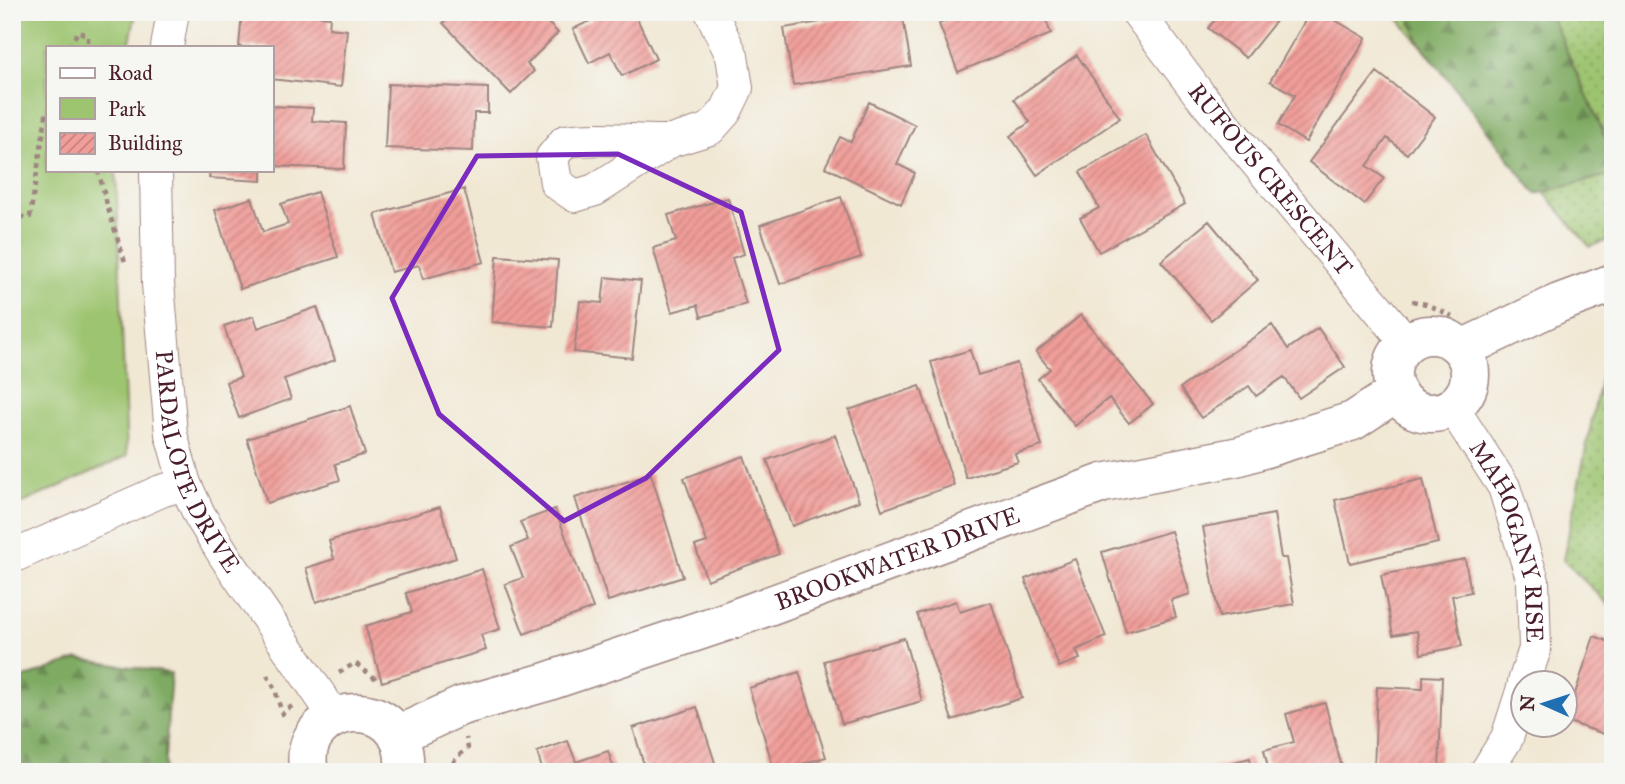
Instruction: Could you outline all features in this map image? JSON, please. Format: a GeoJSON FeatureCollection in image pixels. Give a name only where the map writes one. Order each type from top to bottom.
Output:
{"type":"FeatureCollection","features":[{"type":"Feature","properties":{"kind":"street"},"geometry":{"type":"LineString","coordinates":[[167,46],[173,12]]}},
{"type":"Feature","properties":{"kind":"street"},"geometry":{"type":"LineString","coordinates":[[671,141],[710,129],[726,111],[737,88],[732,56],[711,12]]}},
{"type":"Feature","properties":{"kind":"street","name":"RUFOUS CRESCENT"},"geometry":{"type":"LineString","coordinates":[[1137,12],[1199,94],[1406,343]]}},
{"type":"Feature","properties":{"kind":"street","name":"PARDALOTE DRIVE"},"geometry":{"type":"LineString","coordinates":[[156,172],[158,284],[172,434],[185,484],[200,516],[226,558],[335,717]]}},
{"type":"Feature","properties":{"kind":"street"},"geometry":{"type":"LineString","coordinates":[[1462,349],[1559,303],[1613,283]]}},
{"type":"Feature","properties":{"kind":"street"},"geometry":{"type":"LineString","coordinates":[[1429,334],[1441,335],[1462,349],[1471,374],[1462,398],[1452,407],[1427,413],[1404,402],[1393,379],[1393,366],[1406,343],[1429,334]]}},
{"type":"Feature","properties":{"kind":"street","name":"BROOKWATER DRIVE"},"geometry":{"type":"LineString","coordinates":[[401,754],[461,706],[546,682],[725,622],[1103,483],[1240,456],[1353,421],[1397,392]]}},
{"type":"Feature","properties":{"kind":"street","name":"MAHOGANY RISE"},"geometry":{"type":"LineString","coordinates":[[1452,407],[1504,487],[1533,581],[1535,649],[1529,668]]}},
{"type":"Feature","properties":{"kind":"street"},"geometry":{"type":"LineString","coordinates":[[12,557],[161,491],[185,484]]}},
{"type":"Feature","properties":{"kind":"street"},"geometry":{"type":"LineString","coordinates":[[309,772],[309,748],[316,733],[335,717],[355,712],[370,713],[384,720],[401,754]]}},
{"type":"Feature","properties":{"kind":"street","name":"MAHOGANY RISE"},"geometry":{"type":"LineString","coordinates":[[1486,772],[1510,728]]}},
{"type":"Feature","properties":{"kind":"path"},"geometry":{"type":"LineString","coordinates":[[70,46],[78,31],[88,36],[88,46]]}},
{"type":"Feature","properties":{"kind":"path"},"geometry":{"type":"LineString","coordinates":[[12,147],[20,217],[30,217],[46,116]]}},
{"type":"Feature","properties":{"kind":"path"},"geometry":{"type":"LineString","coordinates":[[98,172],[132,286],[158,284]]}},
{"type":"Feature","properties":{"kind":"highlighted area"},"geometry":{"type":"Polygon","coordinates":[[[618,154],[741,212],[779,350],[646,478],[564,521],[439,414],[392,298],[477,156],[618,154]]]}},
{"type":"Feature","properties":{"kind":"green space"},"geometry":{"type":"Polygon","coordinates":[[[12,12],[136,12],[129,46],[46,46],[46,172],[116,172],[127,456],[12,508],[12,12]]]}},
{"type":"Feature","properties":{"kind":"green space"},"geometry":{"type":"Polygon","coordinates":[[[1393,12],[1613,12],[1613,238],[1590,247],[1393,12]]]}},
{"type":"Feature","properties":{"kind":"green space"},"geometry":{"type":"Polygon","coordinates":[[[1407,12],[1549,12],[1613,153],[1613,174],[1536,194],[1419,41],[1407,12]]]}},
{"type":"Feature","properties":{"kind":"green space"},"geometry":{"type":"Polygon","coordinates":[[[1613,336],[1613,609],[1563,560],[1609,337],[1613,336]]]}},
{"type":"Feature","properties":{"kind":"green space"},"geometry":{"type":"Polygon","coordinates":[[[78,659],[171,673],[164,772],[12,772],[12,682],[78,659]]]}},
{"type":"Feature","properties":{"kind":"building"},"geometry":{"type":"Polygon","coordinates":[[[242,12],[286,12],[330,17],[329,28],[347,30],[341,87],[273,79],[273,46],[239,46],[242,12]]]}},
{"type":"Feature","properties":{"kind":"building"},"geometry":{"type":"Polygon","coordinates":[[[454,12],[538,12],[558,33],[527,64],[534,71],[511,94],[443,23],[454,12]]]}},
{"type":"Feature","properties":{"kind":"building"},"geometry":{"type":"Polygon","coordinates":[[[589,12],[634,12],[656,59],[622,76],[610,52],[589,63],[573,29],[592,20],[589,12]]]}},
{"type":"Feature","properties":{"kind":"building"},"geometry":{"type":"Polygon","coordinates":[[[881,12],[902,12],[911,66],[793,85],[784,28],[881,12]]]}},
{"type":"Feature","properties":{"kind":"building"},"geometry":{"type":"Polygon","coordinates":[[[966,12],[1043,12],[1051,34],[958,72],[939,24],[966,12]]]}},
{"type":"Feature","properties":{"kind":"building"},"geometry":{"type":"Polygon","coordinates":[[[1221,12],[1283,12],[1246,58],[1208,28],[1221,12]]]}},
{"type":"Feature","properties":{"kind":"building"},"geometry":{"type":"Polygon","coordinates":[[[1310,12],[1321,12],[1366,38],[1306,142],[1278,125],[1295,95],[1270,81],[1310,12]]]}},
{"type":"Feature","properties":{"kind":"building"},"geometry":{"type":"Polygon","coordinates":[[[1077,55],[1120,118],[1037,175],[1010,136],[1030,122],[1014,99],[1077,55]]]}},
{"type":"Feature","properties":{"kind":"building"},"geometry":{"type":"Polygon","coordinates":[[[1377,72],[1435,117],[1407,154],[1387,138],[1367,166],[1384,178],[1364,204],[1309,162],[1377,72]]]}},
{"type":"Feature","properties":{"kind":"building"},"geometry":{"type":"Polygon","coordinates":[[[388,84],[488,88],[488,113],[474,113],[473,151],[385,148],[388,84]]]}},
{"type":"Feature","properties":{"kind":"building"},"geometry":{"type":"Polygon","coordinates":[[[869,102],[915,125],[897,164],[915,173],[901,204],[825,167],[840,137],[851,142],[869,102]]]}},
{"type":"Feature","properties":{"kind":"building"},"geometry":{"type":"Polygon","coordinates":[[[273,106],[313,108],[312,121],[346,123],[344,169],[273,166],[273,106]]]}},
{"type":"Feature","properties":{"kind":"building"},"geometry":{"type":"Polygon","coordinates":[[[1146,135],[1185,204],[1099,252],[1080,218],[1099,208],[1080,172],[1146,135]]]}},
{"type":"Feature","properties":{"kind":"building"},"geometry":{"type":"Polygon","coordinates":[[[210,172],[262,172],[262,181],[209,178],[210,172]]]}},
{"type":"Feature","properties":{"kind":"building"},"geometry":{"type":"Polygon","coordinates":[[[464,189],[484,262],[423,279],[419,265],[391,272],[375,214],[464,189]]]}},
{"type":"Feature","properties":{"kind":"building"},"geometry":{"type":"Polygon","coordinates":[[[317,192],[338,257],[240,289],[215,210],[252,198],[263,232],[288,224],[281,204],[317,192]]]}},
{"type":"Feature","properties":{"kind":"building"},"geometry":{"type":"Polygon","coordinates":[[[841,197],[861,257],[780,284],[760,225],[841,197]]]}},
{"type":"Feature","properties":{"kind":"building"},"geometry":{"type":"Polygon","coordinates":[[[728,198],[744,254],[732,258],[746,304],[701,317],[698,305],[672,312],[653,248],[676,241],[668,215],[728,198]]]}},
{"type":"Feature","properties":{"kind":"building"},"geometry":{"type":"Polygon","coordinates":[[[1209,221],[1258,280],[1211,320],[1161,261],[1209,221]]]}},
{"type":"Feature","properties":{"kind":"building"},"geometry":{"type":"Polygon","coordinates":[[[497,256],[558,260],[553,327],[492,322],[497,256]]]}},
{"type":"Feature","properties":{"kind":"building"},"geometry":{"type":"Polygon","coordinates":[[[605,277],[641,281],[632,358],[574,352],[580,301],[602,303],[605,277]]]}},
{"type":"Feature","properties":{"kind":"building"},"geometry":{"type":"Polygon","coordinates":[[[317,307],[335,360],[284,379],[291,399],[239,418],[226,382],[241,377],[224,326],[254,316],[258,328],[317,307]]]}},
{"type":"Feature","properties":{"kind":"building"},"geometry":{"type":"Polygon","coordinates":[[[1081,315],[1153,404],[1129,423],[1109,398],[1075,426],[1038,379],[1050,369],[1036,352],[1081,315]]]}},
{"type":"Feature","properties":{"kind":"building"},"geometry":{"type":"Polygon","coordinates":[[[1272,325],[1288,349],[1318,328],[1345,367],[1299,398],[1284,377],[1256,396],[1249,386],[1201,418],[1180,388],[1272,325]]]}},
{"type":"Feature","properties":{"kind":"building"},"geometry":{"type":"Polygon","coordinates":[[[970,350],[978,375],[1017,363],[1042,446],[1015,454],[1018,462],[966,478],[931,362],[970,350]]]}},
{"type":"Feature","properties":{"kind":"building"},"geometry":{"type":"Polygon","coordinates":[[[920,386],[954,485],[882,510],[849,410],[920,386]]]}},
{"type":"Feature","properties":{"kind":"building"},"geometry":{"type":"Polygon","coordinates":[[[350,406],[365,454],[335,464],[340,480],[267,503],[247,439],[350,406]]]}},
{"type":"Feature","properties":{"kind":"building"},"geometry":{"type":"Polygon","coordinates":[[[835,435],[859,501],[792,526],[767,460],[835,435]]]}},
{"type":"Feature","properties":{"kind":"building"},"geometry":{"type":"Polygon","coordinates":[[[744,456],[779,554],[707,580],[695,546],[707,542],[684,478],[744,456]]]}},
{"type":"Feature","properties":{"kind":"building"},"geometry":{"type":"Polygon","coordinates":[[[651,474],[683,577],[608,601],[575,498],[651,474]]]}},
{"type":"Feature","properties":{"kind":"building"},"geometry":{"type":"Polygon","coordinates":[[[1423,479],[1438,543],[1350,563],[1335,500],[1423,479]]]}},
{"type":"Feature","properties":{"kind":"building"},"geometry":{"type":"Polygon","coordinates":[[[440,507],[456,558],[316,602],[306,568],[334,559],[329,541],[440,507]]]}},
{"type":"Feature","properties":{"kind":"building"},"geometry":{"type":"Polygon","coordinates":[[[555,509],[593,608],[524,634],[505,584],[523,578],[511,547],[528,540],[520,522],[555,509]]]}},
{"type":"Feature","properties":{"kind":"building"},"geometry":{"type":"Polygon","coordinates":[[[1274,514],[1281,558],[1286,558],[1294,604],[1219,617],[1203,527],[1274,514]]]}},
{"type":"Feature","properties":{"kind":"building"},"geometry":{"type":"Polygon","coordinates":[[[1171,531],[1190,594],[1171,600],[1176,617],[1126,632],[1102,552],[1171,531]]]}},
{"type":"Feature","properties":{"kind":"building"},"geometry":{"type":"Polygon","coordinates":[[[1075,559],[1106,637],[1076,650],[1080,659],[1059,667],[1025,579],[1075,559]]]}},
{"type":"Feature","properties":{"kind":"building"},"geometry":{"type":"Polygon","coordinates":[[[1465,559],[1471,592],[1452,596],[1462,646],[1421,654],[1417,631],[1393,635],[1381,575],[1465,559]]]}},
{"type":"Feature","properties":{"kind":"building"},"geometry":{"type":"Polygon","coordinates":[[[482,569],[500,629],[481,635],[486,650],[382,682],[365,626],[412,612],[406,593],[482,569]]]}},
{"type":"Feature","properties":{"kind":"building"},"geometry":{"type":"Polygon","coordinates":[[[956,601],[960,612],[991,602],[1022,698],[952,720],[917,614],[956,601]]]}},
{"type":"Feature","properties":{"kind":"building"},"geometry":{"type":"Polygon","coordinates":[[[1594,636],[1613,643],[1613,737],[1580,726],[1580,678],[1594,636]]]}},
{"type":"Feature","properties":{"kind":"building"},"geometry":{"type":"Polygon","coordinates":[[[904,638],[922,701],[842,724],[824,661],[904,638]]]}},
{"type":"Feature","properties":{"kind":"building"},"geometry":{"type":"Polygon","coordinates":[[[799,672],[826,757],[775,772],[749,688],[799,672]]]}},
{"type":"Feature","properties":{"kind":"building"},"geometry":{"type":"Polygon","coordinates":[[[1423,676],[1442,677],[1439,772],[1374,772],[1377,687],[1423,689],[1423,676]]]}},
{"type":"Feature","properties":{"kind":"building"},"geometry":{"type":"Polygon","coordinates":[[[1325,703],[1343,772],[1269,772],[1264,750],[1294,742],[1286,714],[1325,703]]]}},
{"type":"Feature","properties":{"kind":"building"},"geometry":{"type":"Polygon","coordinates":[[[697,707],[718,772],[646,772],[633,728],[697,707]]]}},
{"type":"Feature","properties":{"kind":"building"},"geometry":{"type":"Polygon","coordinates":[[[568,741],[576,762],[608,751],[615,772],[543,772],[537,752],[568,741]]]}},
{"type":"Feature","properties":{"kind":"building"},"geometry":{"type":"Polygon","coordinates":[[[1250,758],[1253,772],[1197,772],[1197,771],[1250,758]]]}}]}
